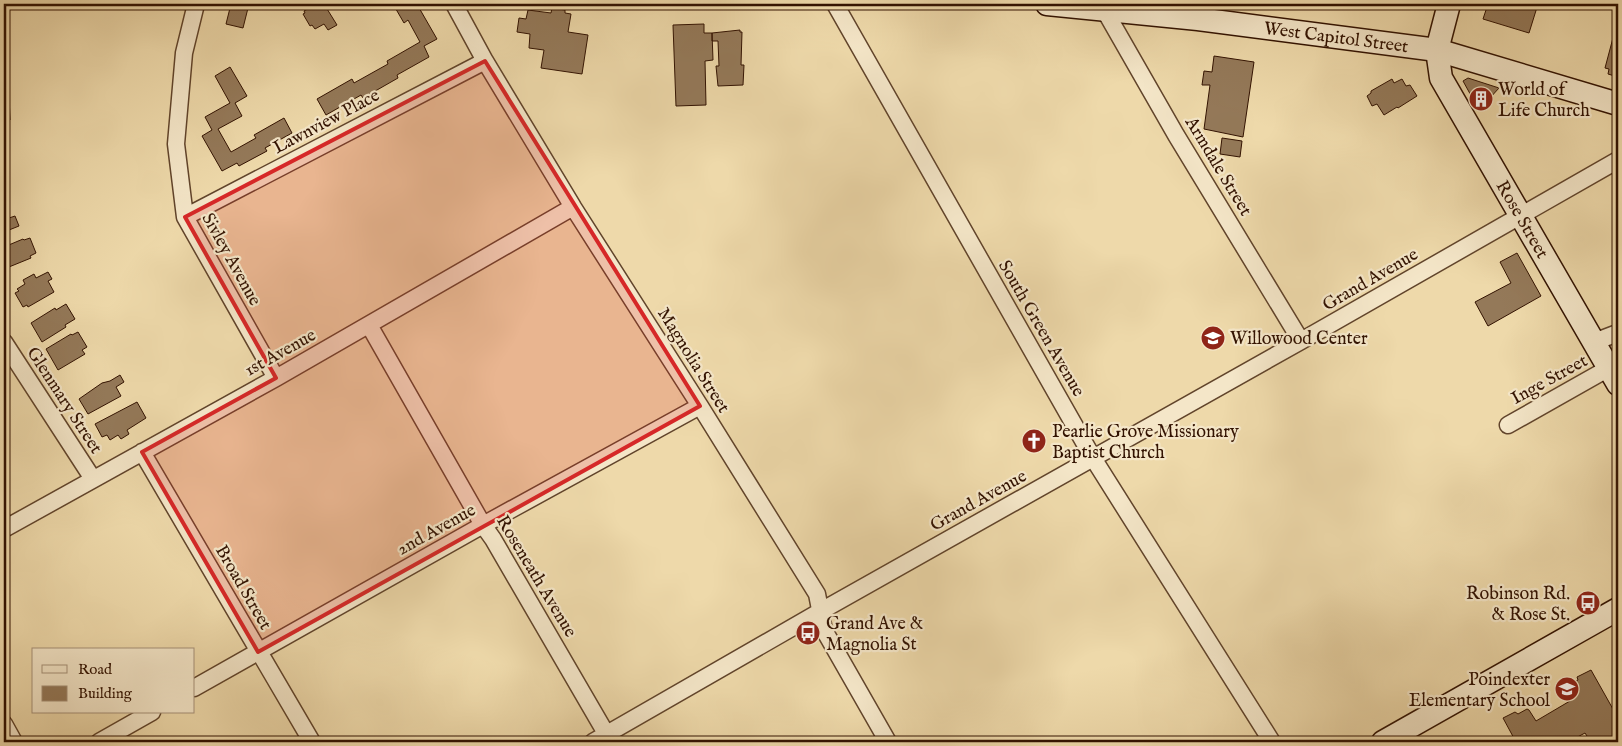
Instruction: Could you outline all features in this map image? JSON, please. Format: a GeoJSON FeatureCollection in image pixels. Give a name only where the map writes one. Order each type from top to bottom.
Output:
{"type":"FeatureCollection","features":[{"type":"Feature","properties":{"kind":"main road","name":"West Capitol Street"},"geometry":{"type":"LineString","coordinates":[[1047,4],[1105,11],[1199,12],[1437,50],[1618,104]]}},
{"type":"Feature","properties":{"kind":"main road"},"geometry":{"type":"LineString","coordinates":[[1437,50],[1449,4]]}},
{"type":"Feature","properties":{"kind":"main road","name":"Rose Street"},"geometry":{"type":"LineString","coordinates":[[1437,50],[1441,78],[1614,376]]}},
{"type":"Feature","properties":{"kind":"main road"},"geometry":{"type":"LineString","coordinates":[[1383,742],[1618,609]]}},
{"type":"Feature","properties":{"kind":"street","name":"Sivley Avenue"},"geometry":{"type":"LineString","coordinates":[[196,4],[184,53],[176,144],[185,217],[276,378]]}},
{"type":"Feature","properties":{"kind":"street","name":"Magnolia Street"},"geometry":{"type":"LineString","coordinates":[[454,4],[485,61],[573,208],[700,406],[817,594],[824,630],[888,742]]}},
{"type":"Feature","properties":{"kind":"street","name":"South Green Avenue"},"geometry":{"type":"LineString","coordinates":[[835,4],[1092,458],[1272,742]]}},
{"type":"Feature","properties":{"kind":"street","name":"Armdale Street"},"geometry":{"type":"LineString","coordinates":[[1105,11],[1176,134],[1301,341]]}},
{"type":"Feature","properties":{"kind":"street","name":"Lawnview Place"},"geometry":{"type":"LineString","coordinates":[[185,217],[485,61]]}},
{"type":"Feature","properties":{"kind":"street","name":"Grand Avenue"},"geometry":{"type":"LineString","coordinates":[[604,740],[821,611],[1618,160]]}},
{"type":"Feature","properties":{"kind":"street","name":"1st Avenue"},"geometry":{"type":"LineString","coordinates":[[4,529],[276,378],[573,208]]}},
{"type":"Feature","properties":{"kind":"street","name":"Roseneath Avenue"},"geometry":{"type":"LineString","coordinates":[[369,325],[483,525],[493,539],[604,740]]}},
{"type":"Feature","properties":{"kind":"street","name":"Inge Street"},"geometry":{"type":"LineString","coordinates":[[1594,342],[1616,334],[1618,335]]}},
{"type":"Feature","properties":{"kind":"street","name":"Glenmary Street"},"geometry":{"type":"LineString","coordinates":[[5,347],[93,479]]}},
{"type":"Feature","properties":{"kind":"street","name":"Inge Street"},"geometry":{"type":"LineString","coordinates":[[1508,425],[1614,376]]}},
{"type":"Feature","properties":{"kind":"street","name":"2nd Avenue"},"geometry":{"type":"LineString","coordinates":[[195,687],[483,525],[700,406]]}},
{"type":"Feature","properties":{"kind":"street","name":"Broad Street"},"geometry":{"type":"LineString","coordinates":[[142,452],[312,742]]}},
{"type":"Feature","properties":{"kind":"street"},"geometry":{"type":"LineString","coordinates":[[99,742],[148,714]]}},
{"type":"Feature","properties":{"kind":"street"},"geometry":{"type":"LineString","coordinates":[[4,724],[14,742]]}},
{"type":"Feature","properties":{"kind":"highlighted area"},"geometry":{"type":"Polygon","coordinates":[[[485,61],[700,406],[258,652],[142,452],[276,378],[185,217],[485,61]]]}},
{"type":"Feature","properties":{"kind":"building"},"geometry":{"type":"Polygon","coordinates":[[[231,4],[249,4],[243,28],[226,24],[231,4]]]}},
{"type":"Feature","properties":{"kind":"building"},"geometry":{"type":"Polygon","coordinates":[[[312,4],[324,4],[337,25],[328,30],[324,24],[315,29],[312,25],[310,26],[303,14],[305,13],[304,11],[313,6],[312,4]]]}},
{"type":"Feature","properties":{"kind":"building"},"geometry":{"type":"Polygon","coordinates":[[[393,4],[411,4],[414,8],[418,6],[437,39],[424,46],[429,57],[397,75],[398,78],[363,98],[361,95],[326,115],[317,99],[352,79],[354,83],[388,64],[387,61],[420,42],[408,20],[404,23],[393,4]]]}},
{"type":"Feature","properties":{"kind":"building"},"geometry":{"type":"Polygon","coordinates":[[[1488,4],[1538,4],[1529,33],[1483,19],[1488,4]]]}},
{"type":"Feature","properties":{"kind":"building"},"geometry":{"type":"Polygon","coordinates":[[[552,8],[565,10],[565,13],[571,14],[568,32],[588,35],[582,74],[541,68],[544,50],[529,48],[530,34],[517,32],[519,18],[526,19],[528,10],[551,13],[552,8]]]}},
{"type":"Feature","properties":{"kind":"building"},"geometry":{"type":"Polygon","coordinates":[[[4,19],[9,20],[8,35],[4,35],[4,19]]]}},
{"type":"Feature","properties":{"kind":"building"},"geometry":{"type":"Polygon","coordinates":[[[1618,19],[1618,77],[1608,74],[1609,69],[1605,68],[1618,19]]]}},
{"type":"Feature","properties":{"kind":"building"},"geometry":{"type":"Polygon","coordinates":[[[704,24],[704,33],[712,33],[713,60],[705,61],[706,105],[676,106],[673,25],[704,24]]]}},
{"type":"Feature","properties":{"kind":"building"},"geometry":{"type":"Polygon","coordinates":[[[740,30],[742,32],[741,65],[744,65],[743,85],[718,86],[716,66],[719,66],[718,41],[712,41],[712,33],[740,30]]]}},
{"type":"Feature","properties":{"kind":"building"},"geometry":{"type":"Polygon","coordinates":[[[1214,56],[1254,62],[1243,137],[1204,129],[1210,85],[1202,85],[1204,71],[1212,72],[1214,56]]]}},
{"type":"Feature","properties":{"kind":"building"},"geometry":{"type":"Polygon","coordinates":[[[230,67],[247,96],[235,103],[242,116],[218,129],[231,152],[256,138],[254,135],[284,118],[292,133],[265,148],[267,151],[239,166],[237,163],[222,171],[202,136],[212,130],[205,117],[230,103],[215,76],[230,67]]]}},
{"type":"Feature","properties":{"kind":"building","name":"World of Life Church"},"geometry":{"type":"Polygon","coordinates":[[[1468,78],[1499,88],[1479,110],[1463,81],[1468,78]]]}},
{"type":"Feature","properties":{"kind":"building"},"geometry":{"type":"Polygon","coordinates":[[[1392,79],[1394,83],[1402,79],[1406,86],[1410,85],[1417,96],[1384,115],[1377,104],[1372,106],[1367,96],[1371,91],[1392,79]]]}},
{"type":"Feature","properties":{"kind":"building"},"geometry":{"type":"Polygon","coordinates":[[[9,95],[10,120],[4,121],[4,96],[9,95]]]}},
{"type":"Feature","properties":{"kind":"building"},"geometry":{"type":"Polygon","coordinates":[[[1222,138],[1242,141],[1240,157],[1220,154],[1222,138]]]}},
{"type":"Feature","properties":{"kind":"building"},"geometry":{"type":"Polygon","coordinates":[[[4,205],[9,218],[15,216],[19,226],[4,232],[4,205]]]}},
{"type":"Feature","properties":{"kind":"building"},"geometry":{"type":"Polygon","coordinates":[[[30,238],[36,253],[30,256],[31,258],[4,269],[4,247],[30,238]]]}},
{"type":"Feature","properties":{"kind":"building"},"geometry":{"type":"Polygon","coordinates":[[[1517,253],[1541,296],[1488,326],[1475,302],[1511,283],[1500,262],[1517,253]]]}},
{"type":"Feature","properties":{"kind":"building"},"geometry":{"type":"Polygon","coordinates":[[[48,272],[52,279],[48,281],[54,292],[28,307],[27,305],[23,307],[15,293],[19,291],[17,289],[25,284],[23,280],[34,274],[36,278],[48,272]]]}},
{"type":"Feature","properties":{"kind":"building"},"geometry":{"type":"Polygon","coordinates":[[[66,304],[75,319],[42,342],[31,323],[55,308],[56,310],[66,304]]]}},
{"type":"Feature","properties":{"kind":"building"},"geometry":{"type":"Polygon","coordinates":[[[78,332],[87,347],[82,350],[85,354],[58,370],[46,349],[71,334],[78,332]]]}},
{"type":"Feature","properties":{"kind":"building"},"geometry":{"type":"Polygon","coordinates":[[[120,375],[124,382],[116,387],[121,396],[88,414],[79,399],[102,383],[120,375]]]}},
{"type":"Feature","properties":{"kind":"building"},"geometry":{"type":"Polygon","coordinates":[[[137,402],[146,418],[127,430],[129,434],[121,439],[118,435],[110,440],[107,435],[102,437],[95,424],[137,402]]]}},
{"type":"Feature","properties":{"kind":"building"},"geometry":{"type":"Polygon","coordinates":[[[1591,670],[1618,718],[1618,742],[1591,742],[1585,733],[1568,742],[1516,742],[1503,718],[1515,712],[1518,714],[1527,709],[1536,721],[1575,698],[1569,687],[1570,685],[1578,680],[1577,677],[1591,670]]]}},
{"type":"Feature","properties":{"kind":"place","name":"World of Life Church"},"geometry":{"type":"Point","coordinates":[1481,99]}},
{"type":"Feature","properties":{"kind":"place","name":"Willowood Center"},"geometry":{"type":"Point","coordinates":[1213,338]}},
{"type":"Feature","properties":{"kind":"place","name":"Pearlie Grove Missionary Baptist Church"},"geometry":{"type":"Point","coordinates":[1034,441]}},
{"type":"Feature","properties":{"kind":"place","name":"Robinson Rd. & Rose St."},"geometry":{"type":"Point","coordinates":[1588,603]}},
{"type":"Feature","properties":{"kind":"place","name":"Grand Ave & Magnolia St"},"geometry":{"type":"Point","coordinates":[808,633]}},
{"type":"Feature","properties":{"kind":"place","name":"Poindexter Elementary School"},"geometry":{"type":"Point","coordinates":[1567,689]}}]}
